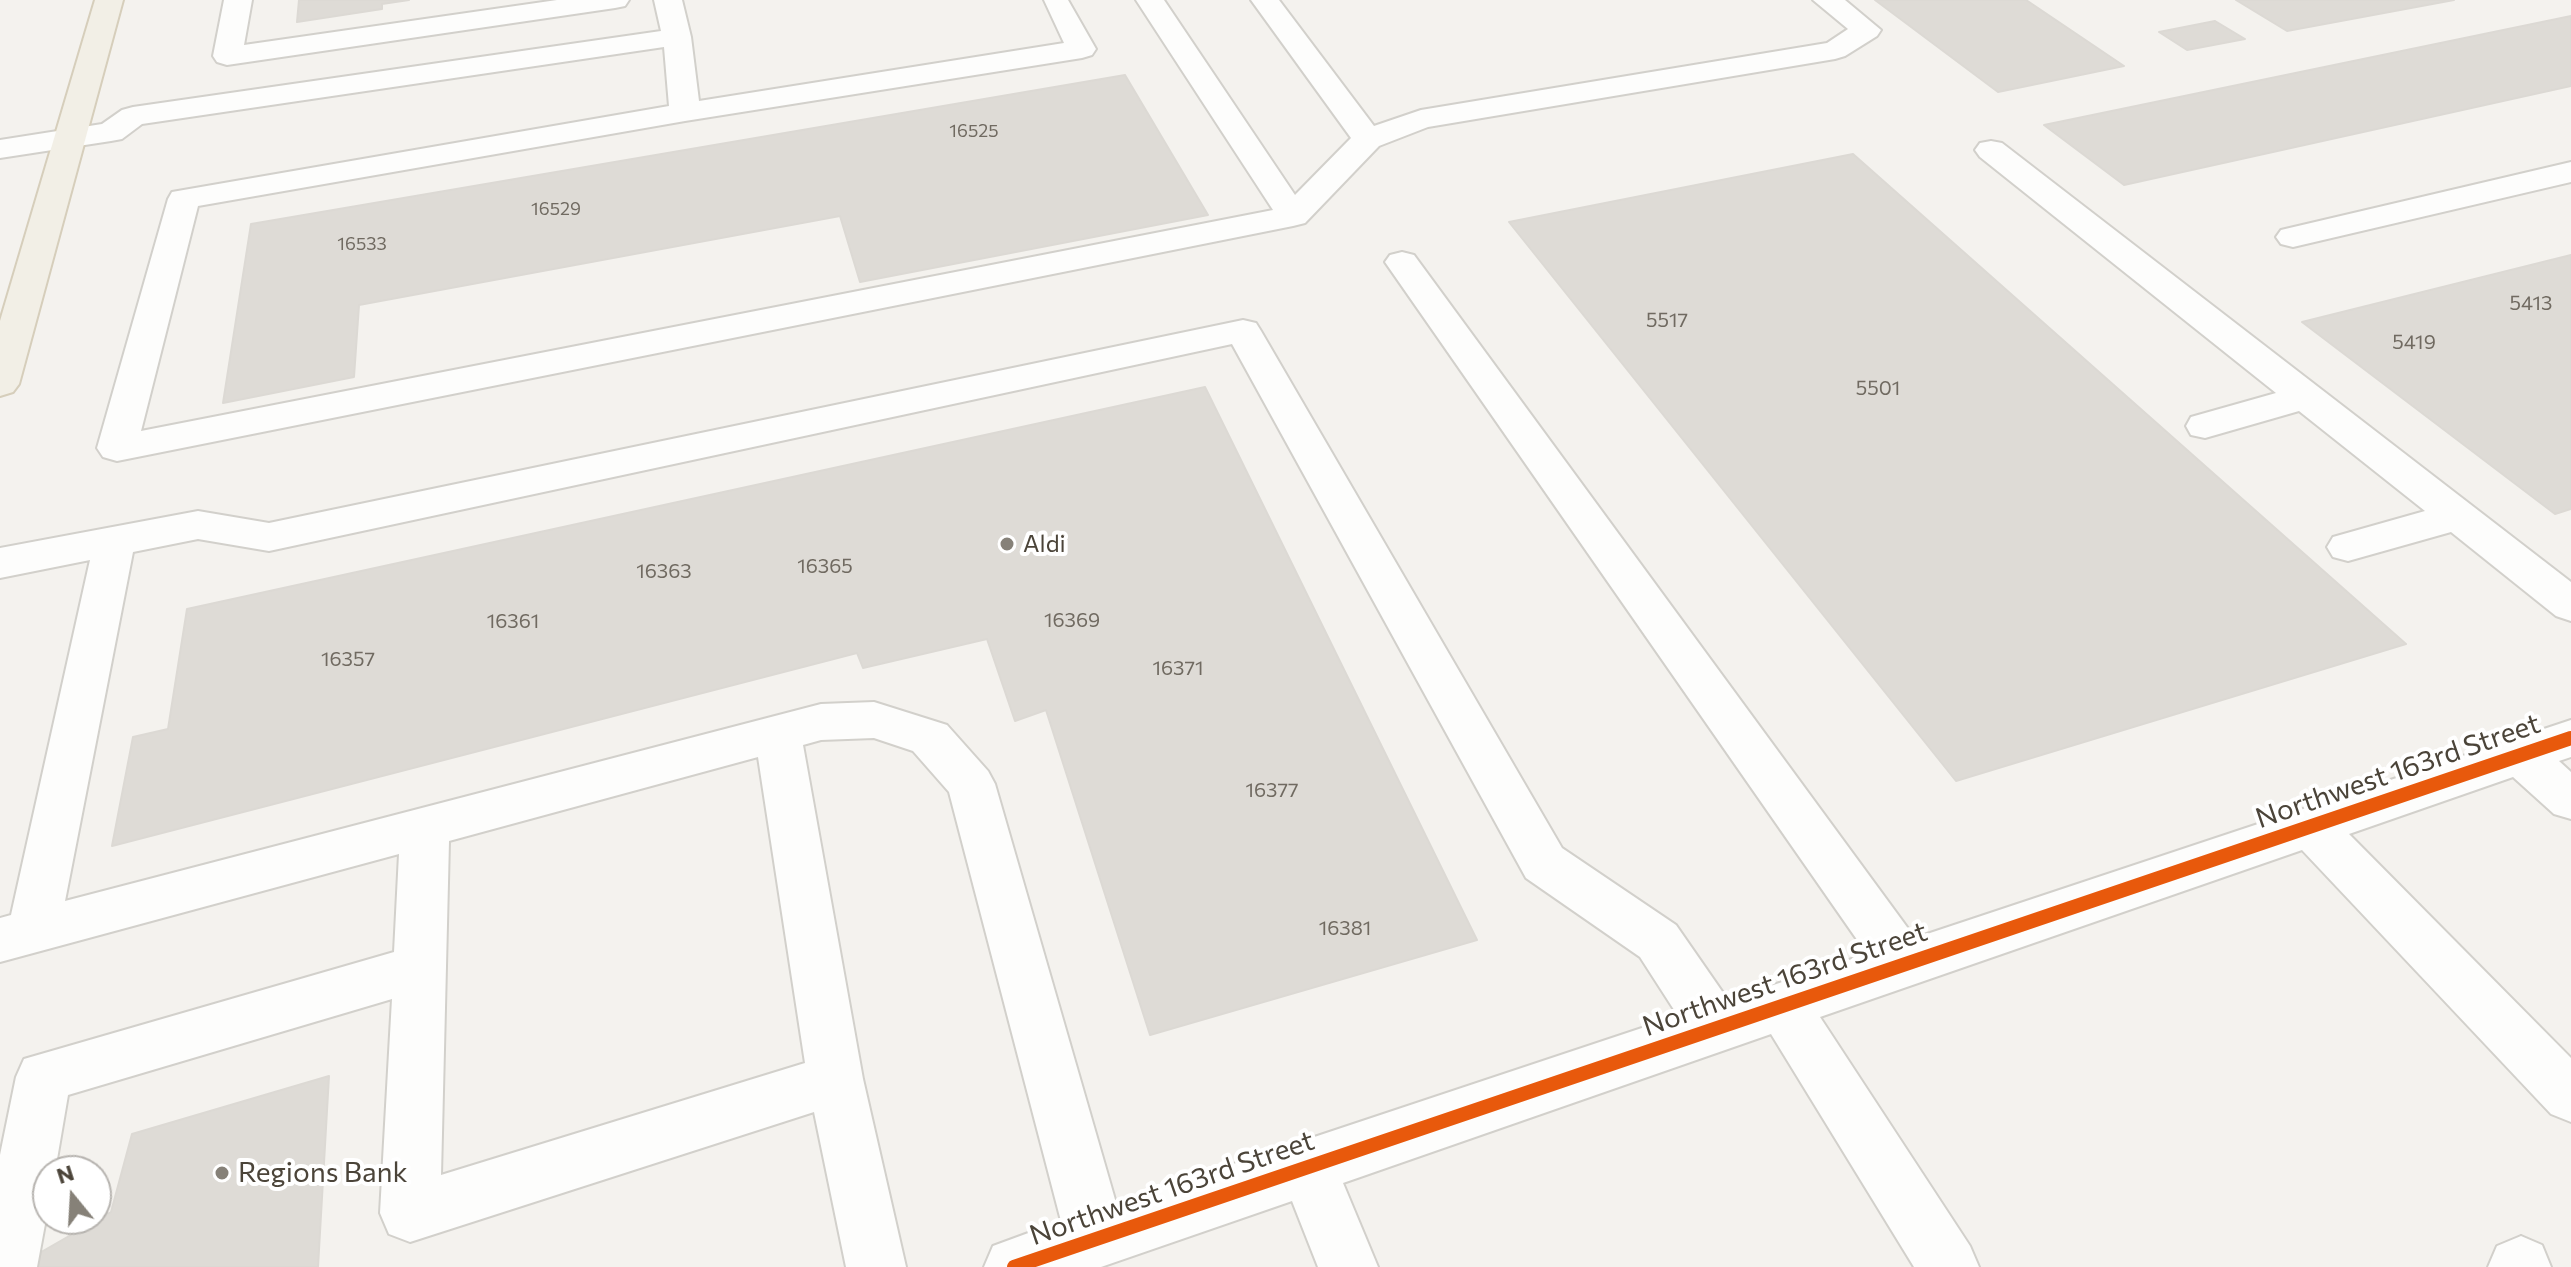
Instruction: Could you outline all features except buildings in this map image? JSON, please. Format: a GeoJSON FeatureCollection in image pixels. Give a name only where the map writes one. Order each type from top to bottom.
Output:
{"type":"FeatureCollection","features":[{"type":"Feature","properties":{"kind":"main road"},"geometry":{"type":"LineString","coordinates":[[0,384],[109,0]]}},
{"type":"Feature","properties":{"kind":"street"},"geometry":{"type":"LineString","coordinates":[[238,0],[227,56],[600,1]]}},
{"type":"Feature","properties":{"kind":"street"},"geometry":{"type":"LineString","coordinates":[[668,0],[678,48],[685,112]]}},
{"type":"Feature","properties":{"kind":"street"},"geometry":{"type":"LineString","coordinates":[[1150,0],[1293,216]]}},
{"type":"Feature","properties":{"kind":"street"},"geometry":{"type":"LineString","coordinates":[[1265,0],[1368,139]]}},
{"type":"Feature","properties":{"kind":"street"},"geometry":{"type":"LineString","coordinates":[[1056,2],[1082,49],[685,112],[184,199],[117,448],[1293,216],[1368,139],[1421,119],[1835,50],[1867,30],[1827,0]]}},
{"type":"Feature","properties":{"kind":"street"},"geometry":{"type":"LineString","coordinates":[[425,27],[426,73]]}},
{"type":"Feature","properties":{"kind":"street"},"geometry":{"type":"LineString","coordinates":[[111,132],[128,140],[678,48]]}},
{"type":"Feature","properties":{"kind":"street"},"geometry":{"type":"LineString","coordinates":[[0,149],[111,132],[133,116],[426,73],[678,48]]}},
{"type":"Feature","properties":{"kind":"street"},"geometry":{"type":"LineString","coordinates":[[1991,150],[2571,605]]}},
{"type":"Feature","properties":{"kind":"street"},"geometry":{"type":"LineString","coordinates":[[2293,237],[2571,172]]}},
{"type":"Feature","properties":{"kind":"street"},"geometry":{"type":"LineString","coordinates":[[1402,262],[1904,964]]}},
{"type":"Feature","properties":{"kind":"street"},"geometry":{"type":"LineString","coordinates":[[0,563],[198,525],[269,537],[1243,331],[1544,863],[1658,941],[1716,1028]]}},
{"type":"Feature","properties":{"kind":"street"},"geometry":{"type":"LineString","coordinates":[[2205,426],[2306,397]]}},
{"type":"Feature","properties":{"kind":"street"},"geometry":{"type":"LineString","coordinates":[[2348,547],[2458,516]]}},
{"type":"Feature","properties":{"kind":"street"},"geometry":{"type":"LineString","coordinates":[[115,540],[16,936],[821,722],[874,720],[930,738],[971,784],[1096,1239]]}},
{"type":"Feature","properties":{"kind":"street"},"geometry":{"type":"LineString","coordinates":[[778,733],[835,1079],[876,1267]]}},
{"type":"Feature","properties":{"kind":"street","name":"Northwest 163rd Street"},"geometry":{"type":"LineString","coordinates":[[1014,1267],[2571,738]]}},
{"type":"Feature","properties":{"kind":"street"},"geometry":{"type":"LineString","coordinates":[[2520,755],[2571,800]]}},
{"type":"Feature","properties":{"kind":"street"},"geometry":{"type":"LineString","coordinates":[[2310,826],[2571,1096]]}},
{"type":"Feature","properties":{"kind":"street"},"geometry":{"type":"LineString","coordinates":[[425,827],[410,1213],[835,1079]]}},
{"type":"Feature","properties":{"kind":"street"},"geometry":{"type":"LineString","coordinates":[[7,1267],[44,1077],[419,968]]}},
{"type":"Feature","properties":{"kind":"street"},"geometry":{"type":"LineString","coordinates":[[1782,1005],[1949,1267]]}},
{"type":"Feature","properties":{"kind":"street"},"geometry":{"type":"LineString","coordinates":[[1308,1168],[1348,1267]]}},
{"type":"Feature","properties":{"kind":"cycle path"},"geometry":{"type":"LineString","coordinates":[[1014,1267],[2571,738]]}},
{"type":"Feature","properties":{"kind":"place","name":"Aldi"},"geometry":{"type":"Point","coordinates":[1007,544]}},
{"type":"Feature","properties":{"kind":"place","name":"Regions Bank"},"geometry":{"type":"Point","coordinates":[222,1173]}}]}
